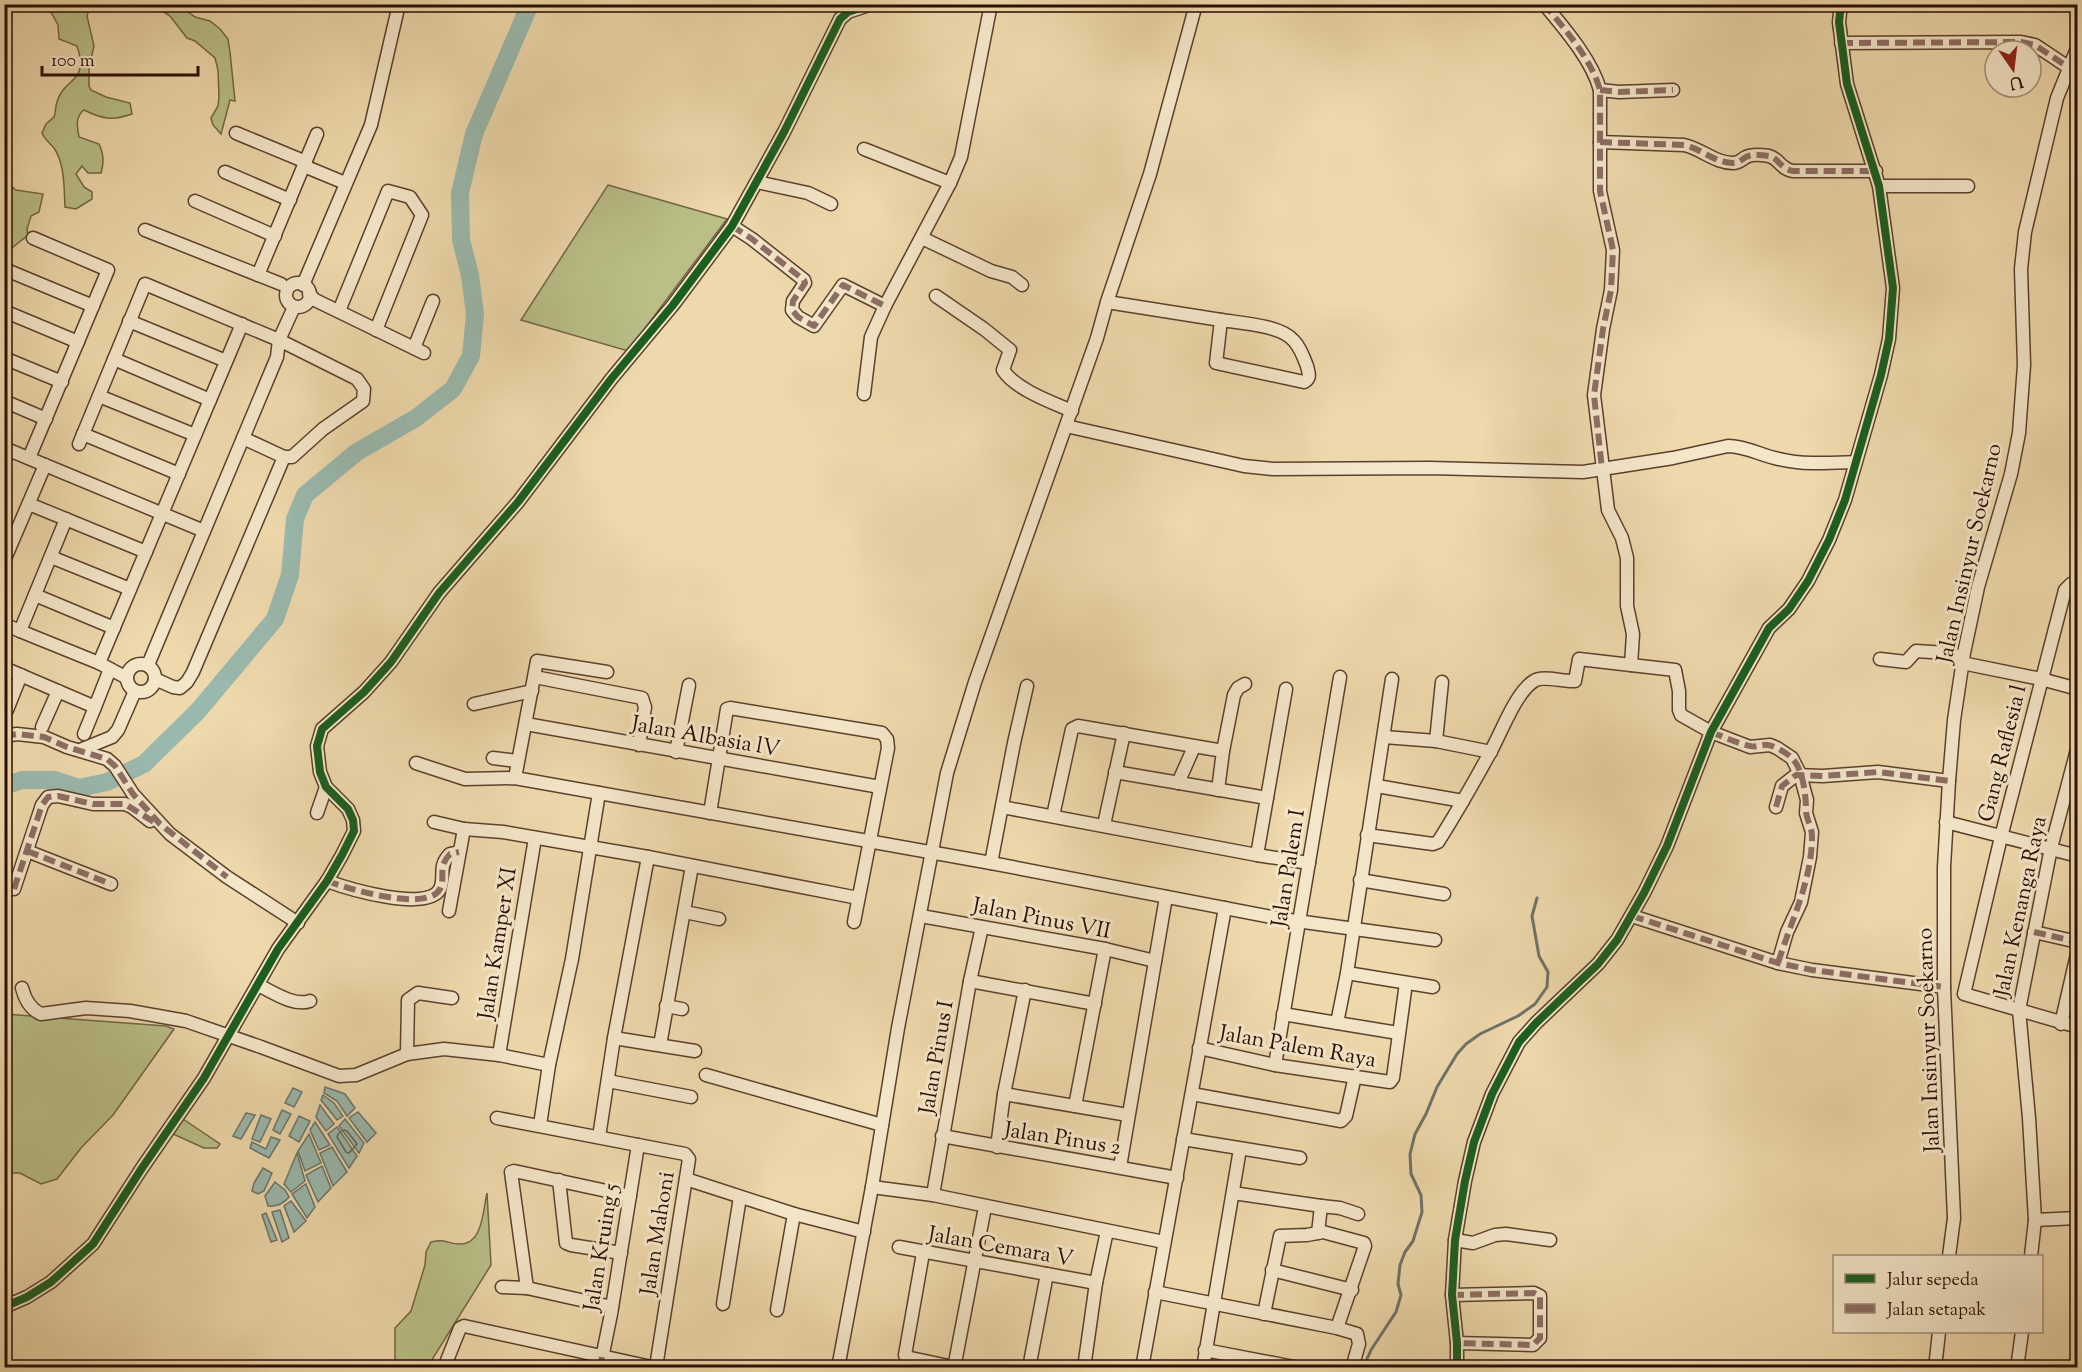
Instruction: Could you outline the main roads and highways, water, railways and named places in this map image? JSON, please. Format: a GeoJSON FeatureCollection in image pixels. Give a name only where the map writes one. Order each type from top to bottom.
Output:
{"type":"FeatureCollection","features":[{"type":"Feature","properties":{"kind":"water"},"geometry":{"type":"Polygon","coordinates":[[[325,1087],[345,1094],[355,1108],[347,1116],[337,1101],[324,1093],[325,1087]]]}},
{"type":"Feature","properties":{"kind":"water"},"geometry":{"type":"Polygon","coordinates":[[[293,1088],[302,1092],[294,1107],[285,1103],[293,1088]]]}},
{"type":"Feature","properties":{"kind":"water"},"geometry":{"type":"Polygon","coordinates":[[[323,1095],[334,1103],[343,1116],[337,1120],[321,1100],[323,1095]]]}},
{"type":"Feature","properties":{"kind":"water"},"geometry":{"type":"Polygon","coordinates":[[[320,1105],[334,1124],[326,1131],[316,1117],[320,1105]]]}},
{"type":"Feature","properties":{"kind":"water"},"geometry":{"type":"Polygon","coordinates":[[[282,1110],[291,1114],[280,1134],[273,1130],[282,1110]]]}},
{"type":"Feature","properties":{"kind":"water"},"geometry":{"type":"Polygon","coordinates":[[[358,1112],[376,1133],[367,1142],[349,1118],[358,1112]]]}},
{"type":"Feature","properties":{"kind":"water"},"geometry":{"type":"Polygon","coordinates":[[[246,1113],[255,1115],[241,1139],[233,1136],[246,1113]]]}},
{"type":"Feature","properties":{"kind":"water"},"geometry":{"type":"Polygon","coordinates":[[[261,1115],[271,1119],[260,1142],[252,1139],[261,1115]]]}},
{"type":"Feature","properties":{"kind":"water"},"geometry":{"type":"Polygon","coordinates":[[[299,1116],[310,1121],[299,1142],[289,1136],[299,1116]]]}},
{"type":"Feature","properties":{"kind":"water"},"geometry":{"type":"Polygon","coordinates":[[[345,1119],[364,1143],[359,1153],[339,1126],[345,1119]]]}},
{"type":"Feature","properties":{"kind":"water"},"geometry":{"type":"Polygon","coordinates":[[[315,1122],[330,1145],[319,1150],[310,1130],[315,1122]]]}},
{"type":"Feature","properties":{"kind":"water"},"geometry":{"type":"Polygon","coordinates":[[[337,1127],[357,1156],[349,1168],[328,1134],[337,1127]]]}},
{"type":"Feature","properties":{"kind":"water"},"geometry":{"type":"Polygon","coordinates":[[[309,1134],[321,1163],[305,1171],[298,1151],[309,1134]]]}},
{"type":"Feature","properties":{"kind":"water"},"geometry":{"type":"Polygon","coordinates":[[[271,1137],[280,1140],[269,1158],[250,1148],[252,1142],[266,1149],[271,1137]]]}},
{"type":"Feature","properties":{"kind":"water"},"geometry":{"type":"Polygon","coordinates":[[[332,1147],[347,1172],[333,1186],[320,1153],[332,1147]]]}},
{"type":"Feature","properties":{"kind":"water"},"geometry":{"type":"Polygon","coordinates":[[[297,1153],[305,1181],[291,1192],[284,1184],[297,1153]]]}},
{"type":"Feature","properties":{"kind":"water"},"geometry":{"type":"Polygon","coordinates":[[[322,1166],[331,1188],[318,1202],[306,1175],[322,1166]]]}},
{"type":"Feature","properties":{"kind":"water"},"geometry":{"type":"Polygon","coordinates":[[[263,1168],[272,1173],[264,1191],[258,1194],[252,1191],[263,1168]]]}},
{"type":"Feature","properties":{"kind":"water"},"geometry":{"type":"Polygon","coordinates":[[[275,1182],[285,1190],[289,1197],[280,1204],[268,1206],[265,1196],[275,1182]]]}},
{"type":"Feature","properties":{"kind":"water"},"geometry":{"type":"Polygon","coordinates":[[[306,1184],[315,1207],[307,1218],[292,1194],[306,1184]]]}},
{"type":"Feature","properties":{"kind":"water"},"geometry":{"type":"Polygon","coordinates":[[[291,1201],[306,1221],[294,1232],[284,1206],[291,1201]]]}},
{"type":"Feature","properties":{"kind":"water"},"geometry":{"type":"Polygon","coordinates":[[[280,1210],[289,1238],[282,1242],[272,1212],[280,1210]]]}},
{"type":"Feature","properties":{"kind":"water"},"geometry":{"type":"Polygon","coordinates":[[[266,1213],[277,1240],[271,1242],[262,1215],[266,1213]]]}},
{"type":"Feature","properties":{"kind":"waterway"},"geometry":{"type":"LineString","coordinates":[[4,786],[22,780],[55,780],[79,788],[107,782],[144,764],[198,711],[275,619],[290,575],[295,519],[305,495],[357,452],[416,418],[453,389],[471,356],[475,314],[470,275],[461,240],[460,193],[474,134],[530,4]]}},
{"type":"Feature","properties":{"kind":"waterway"},"geometry":{"type":"LineString","coordinates":[[1363,1368],[1371,1350],[1396,1312],[1401,1295],[1398,1284],[1400,1265],[1413,1241],[1422,1212],[1421,1195],[1411,1174],[1410,1154],[1415,1134],[1437,1087],[1457,1054],[1466,1044],[1480,1034],[1518,1016],[1535,1004],[1547,987],[1548,972],[1539,956],[1532,916],[1537,898]]}}]}
